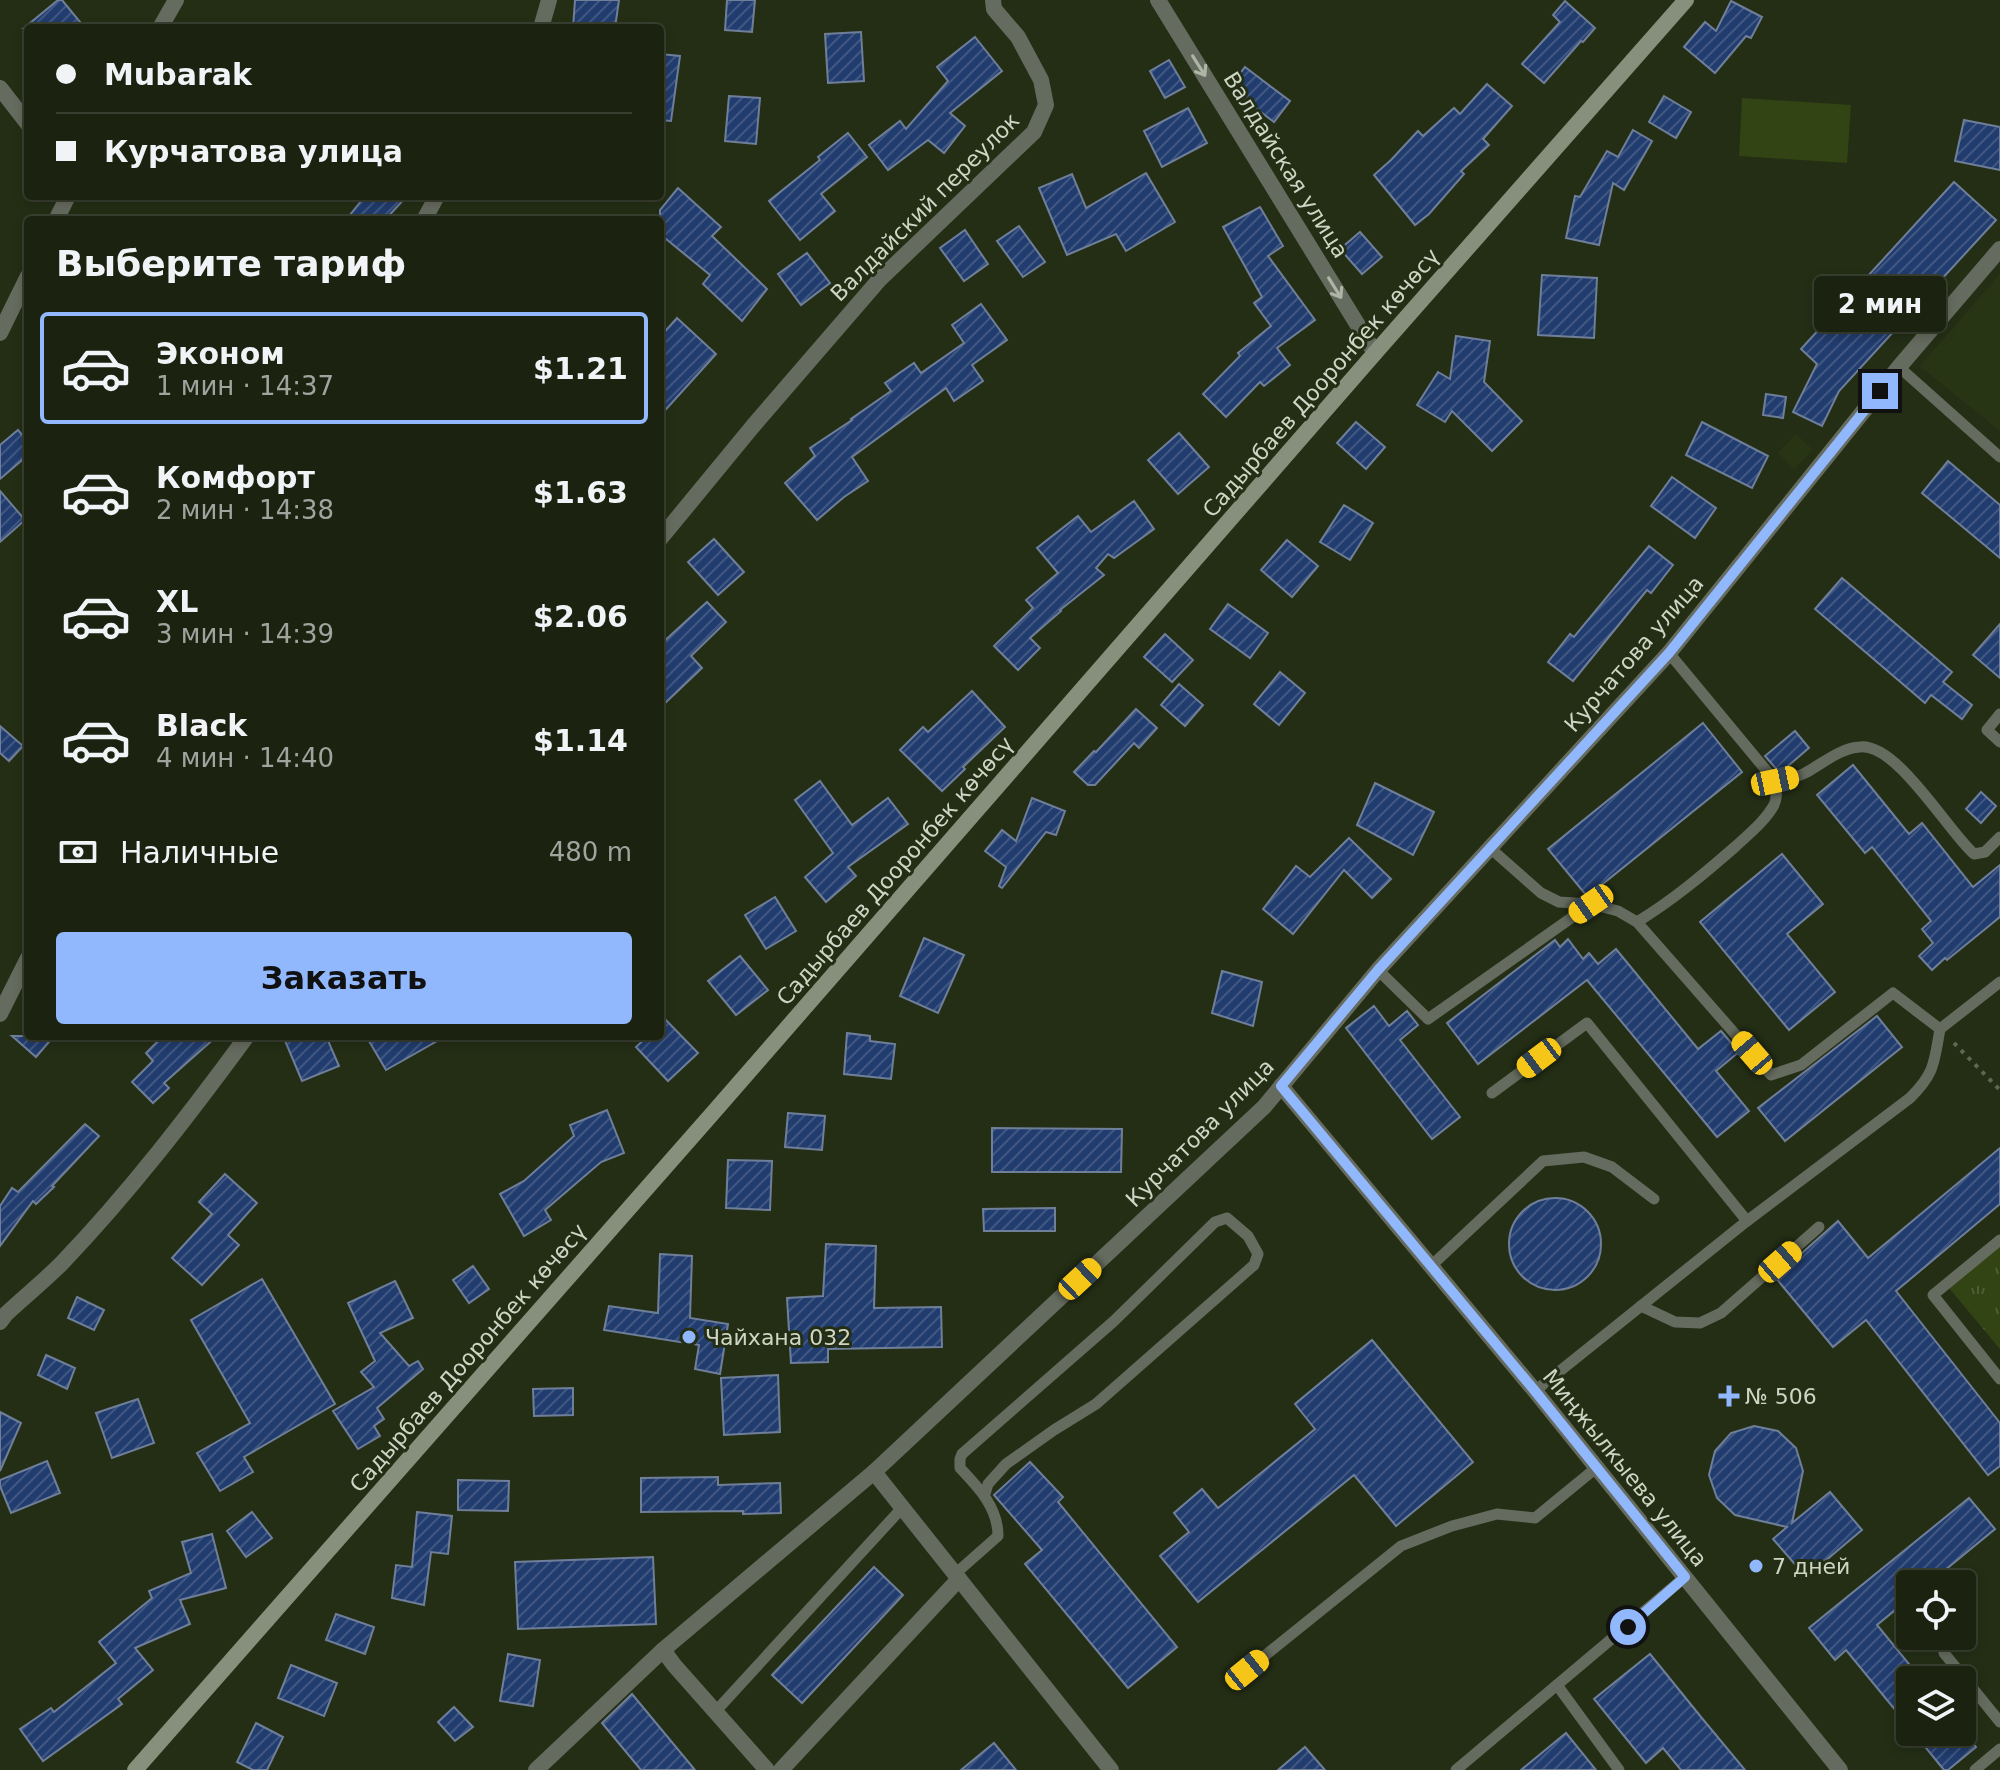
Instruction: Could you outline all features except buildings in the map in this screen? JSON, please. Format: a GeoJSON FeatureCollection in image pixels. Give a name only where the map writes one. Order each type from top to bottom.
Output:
{"type":"FeatureCollection","features":[{"type":"Feature","properties":{"kind":"main road","name":"Садырбаев Дооронбек көчөсү"},"geometry":{"type":"LineString","coordinates":[[135,1770],[1686,0]]}},
{"type":"Feature","properties":{"kind":"street"},"geometry":{"type":"LineString","coordinates":[[162,24],[176,0]]}},
{"type":"Feature","properties":{"kind":"street"},"geometry":{"type":"LineString","coordinates":[[542,24],[549,0]]}},
{"type":"Feature","properties":{"kind":"street","name":"Валдайский переулок"},"geometry":{"type":"LineString","coordinates":[[664,534],[879,280],[1034,132],[1046,105],[1041,80],[1018,37],[994,9],[993,0]]}},
{"type":"Feature","properties":{"kind":"street","name":"Валдайская улица"},"geometry":{"type":"LineString","coordinates":[[1158,0],[1375,353]]}},
{"type":"Feature","properties":{"kind":"street"},"geometry":{"type":"LineString","coordinates":[[0,88],[24,119]]}},
{"type":"Feature","properties":{"kind":"street","name":"Курчатова улица"},"geometry":{"type":"LineString","coordinates":[[536,1770],[663,1650],[874,1472],[1253,1117],[1378,970],[1669,653],[1899,367],[2000,249]]}},
{"type":"Feature","properties":{"kind":"street"},"geometry":{"type":"LineString","coordinates":[[0,333],[24,284]]}},
{"type":"Feature","properties":{"kind":"street"},"geometry":{"type":"LineString","coordinates":[[0,1014],[24,966]]}},
{"type":"Feature","properties":{"kind":"street"},"geometry":{"type":"LineString","coordinates":[[0,1322],[59,1266],[105,1215],[198,1103],[244,1040]]}},
{"type":"Feature","properties":{"kind":"street","name":"Миңжылкыева улица"},"geometry":{"type":"LineString","coordinates":[[1281,1086],[1535,1391],[1840,1770]]}},
{"type":"Feature","properties":{"kind":"street"},"geometry":{"type":"LineString","coordinates":[[874,1472],[1111,1770]]}},
{"type":"Feature","properties":{"kind":"street"},"geometry":{"type":"LineString","coordinates":[[781,1770],[957,1576]]}},
{"type":"Feature","properties":{"kind":"street"},"geometry":{"type":"LineString","coordinates":[[663,1650],[767,1770]]}},
{"type":"Feature","properties":{"kind":"lane"},"geometry":{"type":"LineString","coordinates":[[1899,367],[2000,457]]}},
{"type":"Feature","properties":{"kind":"lane"},"geometry":{"type":"LineString","coordinates":[[1637,922],[1687,888],[1761,823],[1777,796],[1775,781],[1669,653]]}},
{"type":"Feature","properties":{"kind":"lane"},"geometry":{"type":"LineString","coordinates":[[2000,714],[1987,730],[2000,742]]}},
{"type":"Feature","properties":{"kind":"lane"},"geometry":{"type":"LineString","coordinates":[[1775,781],[1801,775],[1846,750],[1874,747],[1886,754],[1917,786],[1974,854],[1985,852],[2000,837]]}},
{"type":"Feature","properties":{"kind":"lane"},"geometry":{"type":"LineString","coordinates":[[1490,848],[1541,893],[1559,902],[1591,904],[1618,911],[1637,922],[1771,1075],[1801,1065],[1893,993],[1940,1029]]}},
{"type":"Feature","properties":{"kind":"lane"},"geometry":{"type":"LineString","coordinates":[[1378,970],[1428,1019],[1591,904]]}},
{"type":"Feature","properties":{"kind":"lane"},"geometry":{"type":"LineString","coordinates":[[1535,1391],[1747,1221],[1910,1098],[1925,1083],[1933,1068],[1940,1029],[2000,982]]}},
{"type":"Feature","properties":{"kind":"lane"},"geometry":{"type":"LineString","coordinates":[[1492,1093],[1587,1023],[1747,1221]]}},
{"type":"Feature","properties":{"kind":"lane"},"geometry":{"type":"LineString","coordinates":[[1431,1266],[1543,1161],[1584,1157],[1612,1167],[1654,1199]]}},
{"type":"Feature","properties":{"kind":"lane"},"geometry":{"type":"LineString","coordinates":[[957,1576],[998,1536],[997,1523],[985,1494],[960,1468],[962,1454],[1114,1321],[1215,1222],[1227,1218],[1248,1236],[1258,1254],[1254,1265],[1096,1404],[1006,1464],[988,1484],[985,1494]]}},
{"type":"Feature","properties":{"kind":"lane"},"geometry":{"type":"LineString","coordinates":[[1641,1306],[1675,1322],[1700,1323],[1721,1313],[1819,1227]]}},
{"type":"Feature","properties":{"kind":"lane"},"geometry":{"type":"LineString","coordinates":[[2000,1240],[1933,1295],[2000,1379]]}},
{"type":"Feature","properties":{"kind":"lane"},"geometry":{"type":"LineString","coordinates":[[1247,1670],[1401,1546],[1452,1526],[1497,1514],[1535,1518],[1596,1468]]}},
{"type":"Feature","properties":{"kind":"lane"},"geometry":{"type":"LineString","coordinates":[[715,1712],[902,1508]]}},
{"type":"Feature","properties":{"kind":"lane"},"geometry":{"type":"LineString","coordinates":[[1456,1770],[1685,1577]]}},
{"type":"Feature","properties":{"kind":"lane"},"geometry":{"type":"LineString","coordinates":[[1944,1653],[2000,1722]]}},
{"type":"Feature","properties":{"kind":"lane"},"geometry":{"type":"LineString","coordinates":[[1557,1685],[1619,1770]]}},
{"type":"Feature","properties":{"kind":"lane"},"geometry":{"type":"LineString","coordinates":[[1975,1770],[2000,1749]]}},
{"type":"Feature","properties":{"kind":"path"},"geometry":{"type":"LineString","coordinates":[[1940,1029],[2000,1090]]}},
{"type":"Feature","properties":{"kind":"shaded area"},"geometry":{"type":"Polygon","coordinates":[[[2000,274],[2000,431],[1920,366],[2000,274]]]}},
{"type":"Feature","properties":{"kind":"shaded area"},"geometry":{"type":"Polygon","coordinates":[[[1796,434],[1813,450],[1794,469],[1778,453],[1796,434]]]}},
{"type":"Feature","properties":{"kind":"green space"},"geometry":{"type":"Polygon","coordinates":[[[1742,98],[1851,105],[1847,163],[1739,156],[1742,98]]]}},
{"type":"Feature","properties":{"kind":"green space"},"geometry":{"type":"Polygon","coordinates":[[[2000,1246],[2000,1349],[1949,1288],[2000,1246]]]}},
{"type":"Feature","properties":{"kind":"place","name":"Чайхана 032"},"geometry":{"type":"Point","coordinates":[689,1337]}},
{"type":"Feature","properties":{"kind":"place","name":"№ 506"},"geometry":{"type":"Point","coordinates":[1729,1396]}},
{"type":"Feature","properties":{"kind":"place","name":"7 дней"},"geometry":{"type":"Point","coordinates":[1756,1566]}},
{"type":"Feature","properties":{"kind":"route"},"geometry":{"type":"LineString","coordinates":[[1628,1627],[1685,1577],[1281,1086],[1378,970],[1669,653],[1880,391]]}}]}
